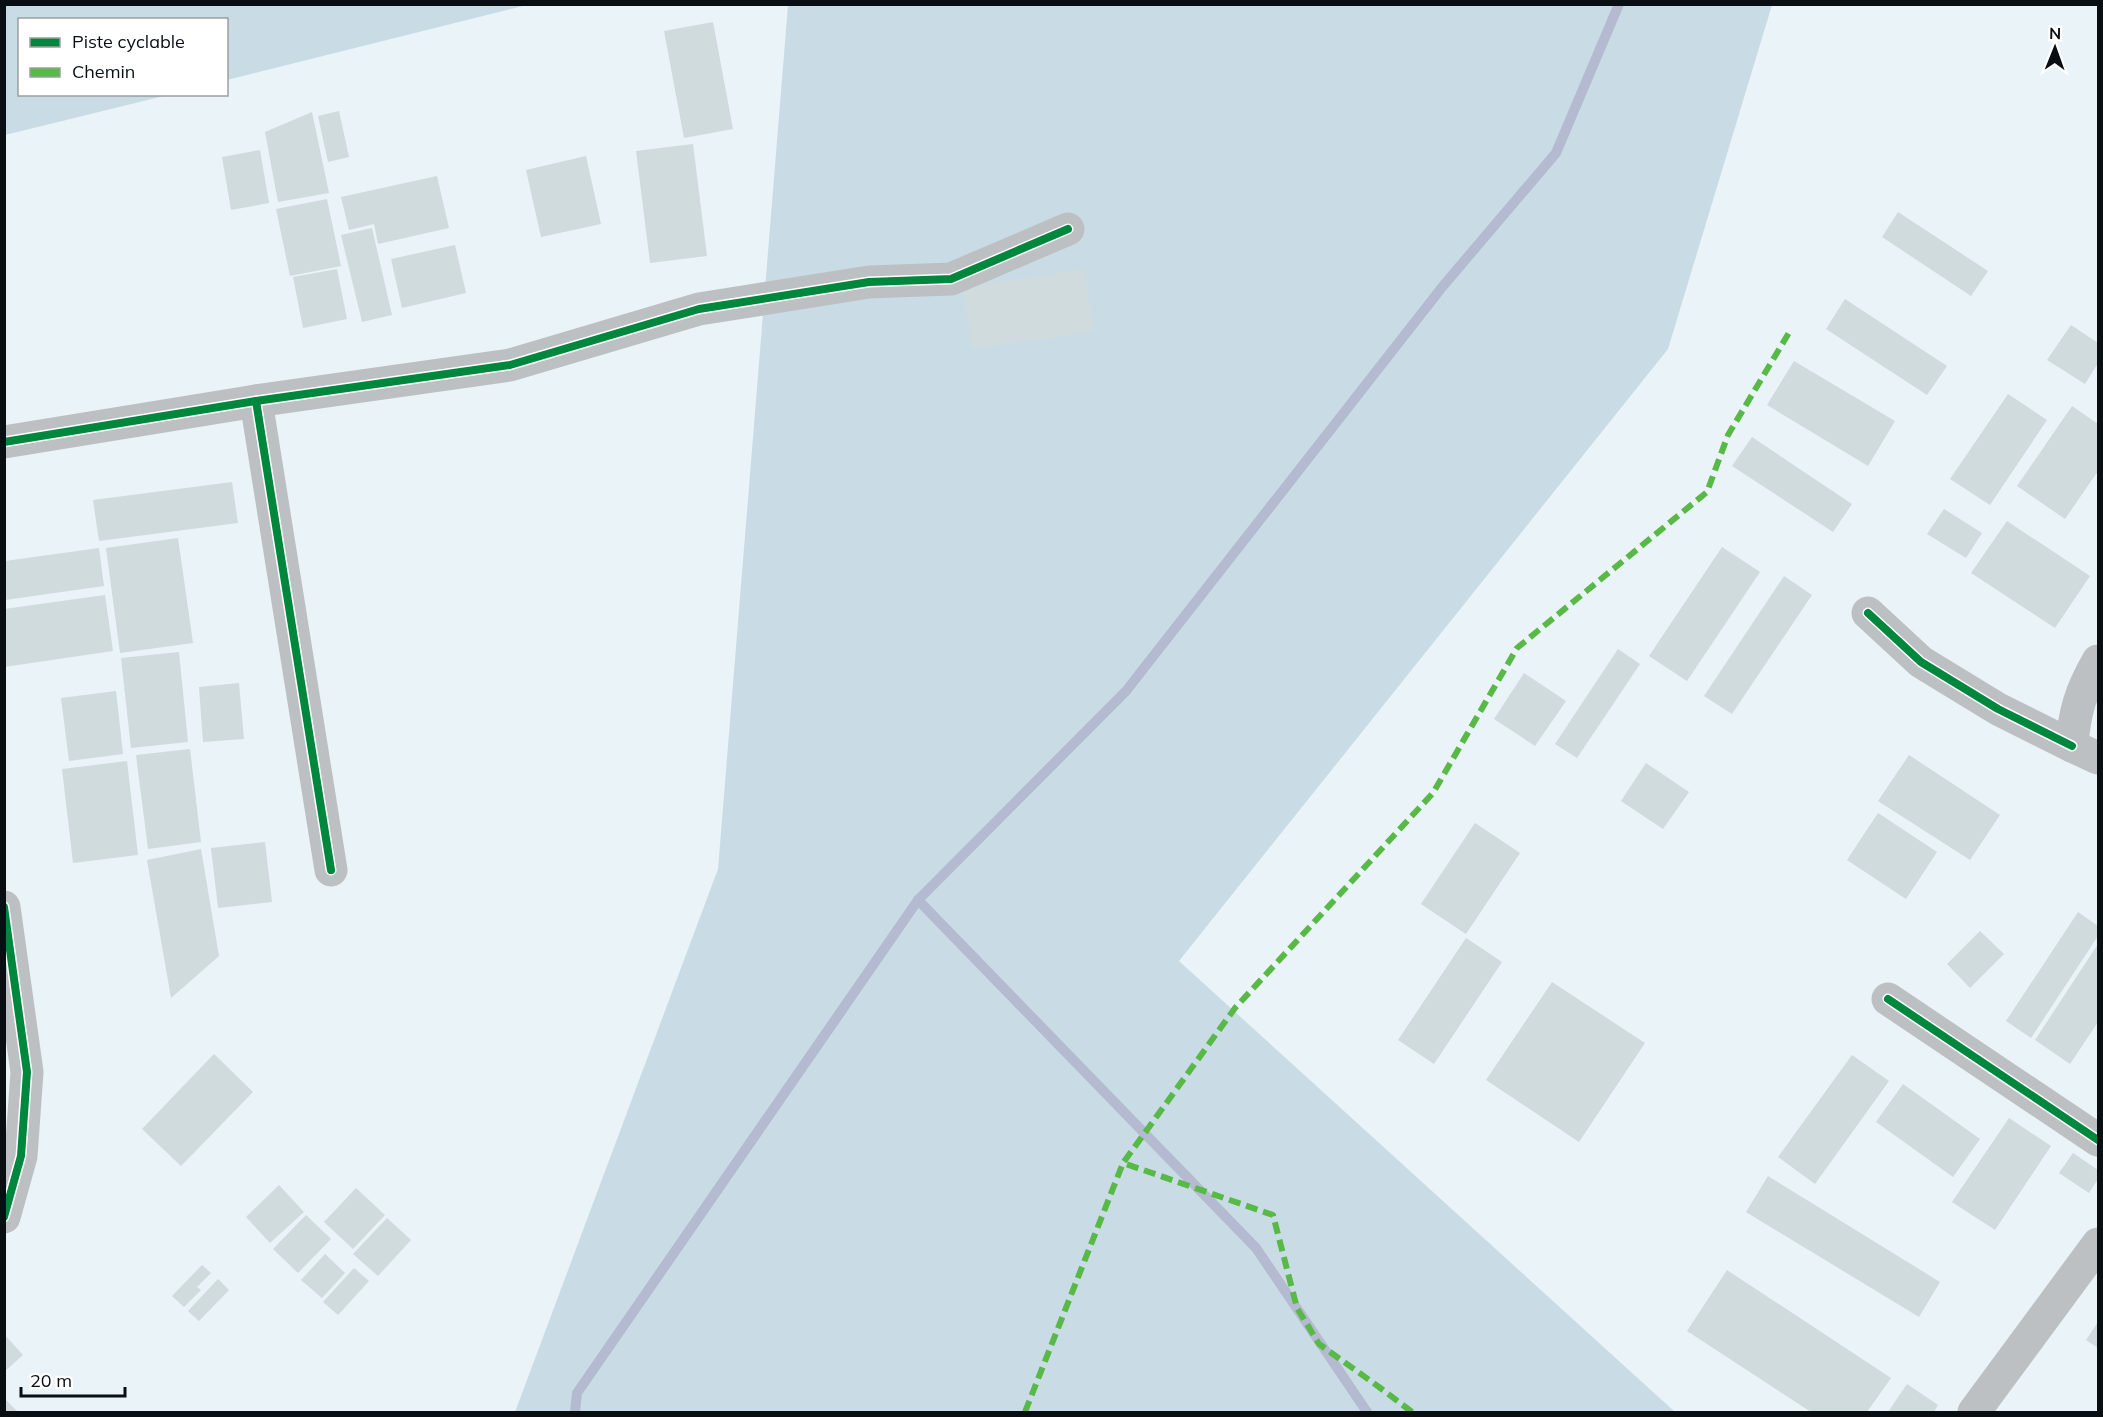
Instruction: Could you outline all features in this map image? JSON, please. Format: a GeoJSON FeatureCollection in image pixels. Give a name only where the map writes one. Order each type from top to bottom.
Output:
{"type":"FeatureCollection","features":[{"type":"Feature","properties":{"kind":"street"},"geometry":{"type":"LineString","coordinates":[[4,441],[256,401],[510,365],[699,309],[869,282],[951,279],[1068,229]]}},
{"type":"Feature","properties":{"kind":"street"},"geometry":{"type":"LineString","coordinates":[[256,401],[331,870]]}},
{"type":"Feature","properties":{"kind":"street"},"geometry":{"type":"LineString","coordinates":[[1868,613],[1922,662],[1998,709],[2085,752]]}},
{"type":"Feature","properties":{"kind":"street"},"geometry":{"type":"LineString","coordinates":[[2085,752],[2074,715],[2098,661]]}},
{"type":"Feature","properties":{"kind":"street"},"geometry":{"type":"LineString","coordinates":[[4,907],[27,1072],[21,1156],[4,1217]]}},
{"type":"Feature","properties":{"kind":"street"},"geometry":{"type":"LineString","coordinates":[[1888,999],[2098,1140]]}},
{"type":"Feature","properties":{"kind":"street"},"geometry":{"type":"LineString","coordinates":[[1974,1413],[2098,1244]]}},
{"type":"Feature","properties":{"kind":"shaded area"},"geometry":{"type":"Polygon","coordinates":[[[5,4],[527,5],[228,80],[228,18],[18,18],[18,96],[164,96],[5,135],[5,4]]]}},
{"type":"Feature","properties":{"kind":"shaded area"},"geometry":{"type":"Polygon","coordinates":[[[788,5],[1772,5],[1668,349],[1179,961],[1675,1412],[515,1412],[718,869],[788,5]]]}},
{"type":"Feature","properties":{"kind":"building"},"geometry":{"type":"Polygon","coordinates":[[[713,22],[733,129],[684,138],[664,31],[713,22]]]}},
{"type":"Feature","properties":{"kind":"building"},"geometry":{"type":"Polygon","coordinates":[[[339,111],[349,157],[328,162],[318,116],[339,111]]]}},
{"type":"Feature","properties":{"kind":"building"},"geometry":{"type":"Polygon","coordinates":[[[312,112],[329,193],[278,202],[265,132],[312,112]]]}},
{"type":"Feature","properties":{"kind":"building"},"geometry":{"type":"Polygon","coordinates":[[[693,144],[707,256],[650,263],[636,151],[693,144]]]}},
{"type":"Feature","properties":{"kind":"building"},"geometry":{"type":"Polygon","coordinates":[[[260,150],[269,203],[231,210],[222,157],[260,150]]]}},
{"type":"Feature","properties":{"kind":"building"},"geometry":{"type":"Polygon","coordinates":[[[586,156],[601,224],[541,237],[526,170],[586,156]]]}},
{"type":"Feature","properties":{"kind":"building"},"geometry":{"type":"Polygon","coordinates":[[[437,176],[449,228],[378,244],[374,224],[349,230],[341,197],[437,176]]]}},
{"type":"Feature","properties":{"kind":"building"},"geometry":{"type":"Polygon","coordinates":[[[327,199],[341,266],[290,276],[276,209],[327,199]]]}},
{"type":"Feature","properties":{"kind":"building"},"geometry":{"type":"Polygon","coordinates":[[[1898,212],[1988,271],[1971,296],[1882,237],[1898,212]]]}},
{"type":"Feature","properties":{"kind":"building"},"geometry":{"type":"Polygon","coordinates":[[[372,228],[392,315],[362,322],[341,235],[372,228]]]}},
{"type":"Feature","properties":{"kind":"building"},"geometry":{"type":"Polygon","coordinates":[[[455,245],[466,293],[402,308],[391,259],[455,245]]]}},
{"type":"Feature","properties":{"kind":"building"},"geometry":{"type":"Polygon","coordinates":[[[337,269],[347,319],[303,328],[293,277],[337,269]]]}},
{"type":"Feature","properties":{"kind":"building"},"geometry":{"type":"Polygon","coordinates":[[[1085,269],[1094,332],[972,349],[963,287],[1085,269]]]}},
{"type":"Feature","properties":{"kind":"building"},"geometry":{"type":"Polygon","coordinates":[[[1845,299],[1947,366],[1927,395],[1826,329],[1845,299]]]}},
{"type":"Feature","properties":{"kind":"building"},"geometry":{"type":"Polygon","coordinates":[[[2071,325],[2098,343],[2098,363],[2085,384],[2047,360],[2071,325]]]}},
{"type":"Feature","properties":{"kind":"building"},"geometry":{"type":"Polygon","coordinates":[[[1794,361],[1895,421],[1868,466],[1767,405],[1794,361]]]}},
{"type":"Feature","properties":{"kind":"building"},"geometry":{"type":"Polygon","coordinates":[[[2008,394],[2047,420],[1990,505],[1950,479],[2008,394]]]}},
{"type":"Feature","properties":{"kind":"building"},"geometry":{"type":"Polygon","coordinates":[[[2072,406],[2098,424],[2098,471],[2065,519],[2017,486],[2072,406]]]}},
{"type":"Feature","properties":{"kind":"building"},"geometry":{"type":"Polygon","coordinates":[[[1752,437],[1852,504],[1833,532],[1732,466],[1752,437]]]}},
{"type":"Feature","properties":{"kind":"building"},"geometry":{"type":"Polygon","coordinates":[[[232,482],[238,523],[99,541],[93,500],[232,482]]]}},
{"type":"Feature","properties":{"kind":"building"},"geometry":{"type":"Polygon","coordinates":[[[1944,509],[1982,533],[1966,558],[1927,534],[1944,509]]]}},
{"type":"Feature","properties":{"kind":"building"},"geometry":{"type":"Polygon","coordinates":[[[2007,521],[2090,576],[2055,628],[1971,573],[2007,521]]]}},
{"type":"Feature","properties":{"kind":"building"},"geometry":{"type":"Polygon","coordinates":[[[178,538],[193,643],[120,653],[106,548],[178,538]]]}},
{"type":"Feature","properties":{"kind":"building"},"geometry":{"type":"Polygon","coordinates":[[[1722,547],[1760,572],[1687,681],[1649,656],[1722,547]]]}},
{"type":"Feature","properties":{"kind":"building"},"geometry":{"type":"Polygon","coordinates":[[[99,548],[104,586],[5,600],[5,561],[99,548]]]}},
{"type":"Feature","properties":{"kind":"building"},"geometry":{"type":"Polygon","coordinates":[[[1784,576],[1812,595],[1732,714],[1704,696],[1784,576]]]}},
{"type":"Feature","properties":{"kind":"building"},"geometry":{"type":"Polygon","coordinates":[[[105,595],[113,651],[4,667],[4,609],[105,595]]]}},
{"type":"Feature","properties":{"kind":"building"},"geometry":{"type":"Polygon","coordinates":[[[1618,649],[1640,664],[1577,758],[1555,744],[1618,649]]]}},
{"type":"Feature","properties":{"kind":"building"},"geometry":{"type":"Polygon","coordinates":[[[179,652],[188,742],[131,748],[121,658],[179,652]]]}},
{"type":"Feature","properties":{"kind":"building"},"geometry":{"type":"Polygon","coordinates":[[[1524,673],[1566,701],[1535,746],[1494,719],[1524,673]]]}},
{"type":"Feature","properties":{"kind":"building"},"geometry":{"type":"Polygon","coordinates":[[[239,683],[244,739],[203,742],[199,687],[239,683]]]}},
{"type":"Feature","properties":{"kind":"building"},"geometry":{"type":"Polygon","coordinates":[[[116,691],[123,754],[69,761],[61,698],[116,691]]]}},
{"type":"Feature","properties":{"kind":"building"},"geometry":{"type":"Polygon","coordinates":[[[190,749],[201,842],[148,849],[136,755],[190,749]]]}},
{"type":"Feature","properties":{"kind":"building"},"geometry":{"type":"Polygon","coordinates":[[[1909,755],[2000,815],[1970,860],[1878,801],[1909,755]]]}},
{"type":"Feature","properties":{"kind":"building"},"geometry":{"type":"Polygon","coordinates":[[[127,761],[138,855],[73,863],[62,769],[127,761]]]}},
{"type":"Feature","properties":{"kind":"building"},"geometry":{"type":"Polygon","coordinates":[[[1646,763],[1689,792],[1663,829],[1621,801],[1646,763]]]}},
{"type":"Feature","properties":{"kind":"building"},"geometry":{"type":"Polygon","coordinates":[[[1878,813],[1937,852],[1906,899],[1847,860],[1878,813]]]}},
{"type":"Feature","properties":{"kind":"building"},"geometry":{"type":"Polygon","coordinates":[[[1475,823],[1520,853],[1466,934],[1421,904],[1475,823]]]}},
{"type":"Feature","properties":{"kind":"building"},"geometry":{"type":"Polygon","coordinates":[[[265,842],[272,902],[218,908],[211,848],[265,842]]]}},
{"type":"Feature","properties":{"kind":"building"},"geometry":{"type":"Polygon","coordinates":[[[201,849],[219,956],[171,998],[147,860],[201,849]]]}},
{"type":"Feature","properties":{"kind":"building"},"geometry":{"type":"Polygon","coordinates":[[[2078,912],[2098,926],[2098,936],[2031,1038],[2006,1021],[2078,912]]]}},
{"type":"Feature","properties":{"kind":"building"},"geometry":{"type":"Polygon","coordinates":[[[1980,931],[2004,954],[1970,988],[1947,964],[1980,931]]]}},
{"type":"Feature","properties":{"kind":"building"},"geometry":{"type":"Polygon","coordinates":[[[1466,938],[1502,962],[1434,1064],[1398,1040],[1466,938]]]}},
{"type":"Feature","properties":{"kind":"building"},"geometry":{"type":"Polygon","coordinates":[[[2098,944],[2098,1022],[2070,1064],[2035,1040],[2098,944]]]}},
{"type":"Feature","properties":{"kind":"building"},"geometry":{"type":"Polygon","coordinates":[[[1552,982],[1645,1043],[1579,1142],[1486,1080],[1552,982]]]}},
{"type":"Feature","properties":{"kind":"building"},"geometry":{"type":"Polygon","coordinates":[[[214,1054],[253,1092],[181,1166],[142,1129],[214,1054]]]}},
{"type":"Feature","properties":{"kind":"building"},"geometry":{"type":"Polygon","coordinates":[[[1852,1055],[1889,1081],[1815,1184],[1778,1157],[1852,1055]]]}},
{"type":"Feature","properties":{"kind":"building"},"geometry":{"type":"Polygon","coordinates":[[[1903,1084],[1980,1139],[1953,1177],[1876,1122],[1903,1084]]]}},
{"type":"Feature","properties":{"kind":"building"},"geometry":{"type":"Polygon","coordinates":[[[2009,1118],[2051,1146],[1995,1230],[1952,1202],[2009,1118]]]}},
{"type":"Feature","properties":{"kind":"building"},"geometry":{"type":"Polygon","coordinates":[[[2073,1153],[2098,1170],[2098,1179],[2089,1193],[2059,1173],[2073,1153]]]}},
{"type":"Feature","properties":{"kind":"building"},"geometry":{"type":"Polygon","coordinates":[[[1768,1176],[1940,1282],[1919,1317],[1746,1212],[1768,1176]]]}},
{"type":"Feature","properties":{"kind":"building"},"geometry":{"type":"Polygon","coordinates":[[[279,1185],[304,1212],[270,1243],[246,1217],[279,1185]]]}},
{"type":"Feature","properties":{"kind":"building"},"geometry":{"type":"Polygon","coordinates":[[[356,1188],[385,1215],[353,1249],[324,1222],[356,1188]]]}},
{"type":"Feature","properties":{"kind":"building"},"geometry":{"type":"Polygon","coordinates":[[[306,1215],[331,1239],[298,1273],[273,1249],[306,1215]]]}},
{"type":"Feature","properties":{"kind":"building"},"geometry":{"type":"Polygon","coordinates":[[[387,1218],[411,1240],[378,1276],[353,1254],[387,1218]]]}},
{"type":"Feature","properties":{"kind":"building"},"geometry":{"type":"Polygon","coordinates":[[[325,1254],[345,1273],[322,1298],[301,1280],[325,1254]]]}},
{"type":"Feature","properties":{"kind":"building"},"geometry":{"type":"Polygon","coordinates":[[[202,1265],[211,1273],[197,1287],[201,1290],[184,1307],[172,1296],[202,1265]]]}},
{"type":"Feature","properties":{"kind":"building"},"geometry":{"type":"Polygon","coordinates":[[[354,1268],[369,1281],[338,1315],[323,1302],[354,1268]]]}},
{"type":"Feature","properties":{"kind":"building"},"geometry":{"type":"Polygon","coordinates":[[[1727,1270],[1891,1378],[1867,1412],[1811,1412],[1687,1331],[1727,1270]]]}},
{"type":"Feature","properties":{"kind":"building"},"geometry":{"type":"Polygon","coordinates":[[[218,1279],[229,1290],[199,1321],[188,1311],[218,1279]]]}},
{"type":"Feature","properties":{"kind":"building"},"geometry":{"type":"Polygon","coordinates":[[[2098,1322],[2098,1348],[2086,1340],[2098,1322]]]}},
{"type":"Feature","properties":{"kind":"building"},"geometry":{"type":"Polygon","coordinates":[[[4,1334],[23,1355],[4,1372],[4,1334]]]}},
{"type":"Feature","properties":{"kind":"building"},"geometry":{"type":"Polygon","coordinates":[[[1907,1384],[1938,1405],[1934,1412],[1888,1412],[1907,1384]]]}},
{"type":"Feature","properties":{"kind":"building"},"geometry":{"type":"Polygon","coordinates":[[[4,1398],[18,1412],[4,1412],[4,1398]]]}},
{"type":"Feature","properties":{"kind":"waterway"},"geometry":{"type":"LineString","coordinates":[[575,1412],[577,1393],[918,900],[1126,691],[1443,286],[1556,153],[1619,4]]}},
{"type":"Feature","properties":{"kind":"waterway"},"geometry":{"type":"LineString","coordinates":[[918,900],[1256,1248],[1367,1412]]}},
{"type":"Feature","properties":{"kind":"marked path"},"geometry":{"type":"LineString","coordinates":[[1412,1412],[1319,1344],[1297,1308],[1273,1215],[1123,1163],[1235,1008],[1433,793],[1517,648],[1707,492],[1728,435],[1790,331]]}},
{"type":"Feature","properties":{"kind":"marked path"},"geometry":{"type":"LineString","coordinates":[[1025,1412],[1123,1163]]}},
{"type":"Feature","properties":{"kind":"cycle path"},"geometry":{"type":"LineString","coordinates":[[4,442],[256,401],[510,365],[699,309],[869,282],[951,279],[1068,229]]}},
{"type":"Feature","properties":{"kind":"cycle path"},"geometry":{"type":"LineString","coordinates":[[256,401],[331,870]]}},
{"type":"Feature","properties":{"kind":"cycle path"},"geometry":{"type":"LineString","coordinates":[[1868,613],[1921,662],[1998,709],[2072,746]]}},
{"type":"Feature","properties":{"kind":"cycle path"},"geometry":{"type":"LineString","coordinates":[[4,907],[27,1072],[21,1156],[4,1217]]}},
{"type":"Feature","properties":{"kind":"cycle path"},"geometry":{"type":"LineString","coordinates":[[1888,999],[2098,1140]]}}]}
